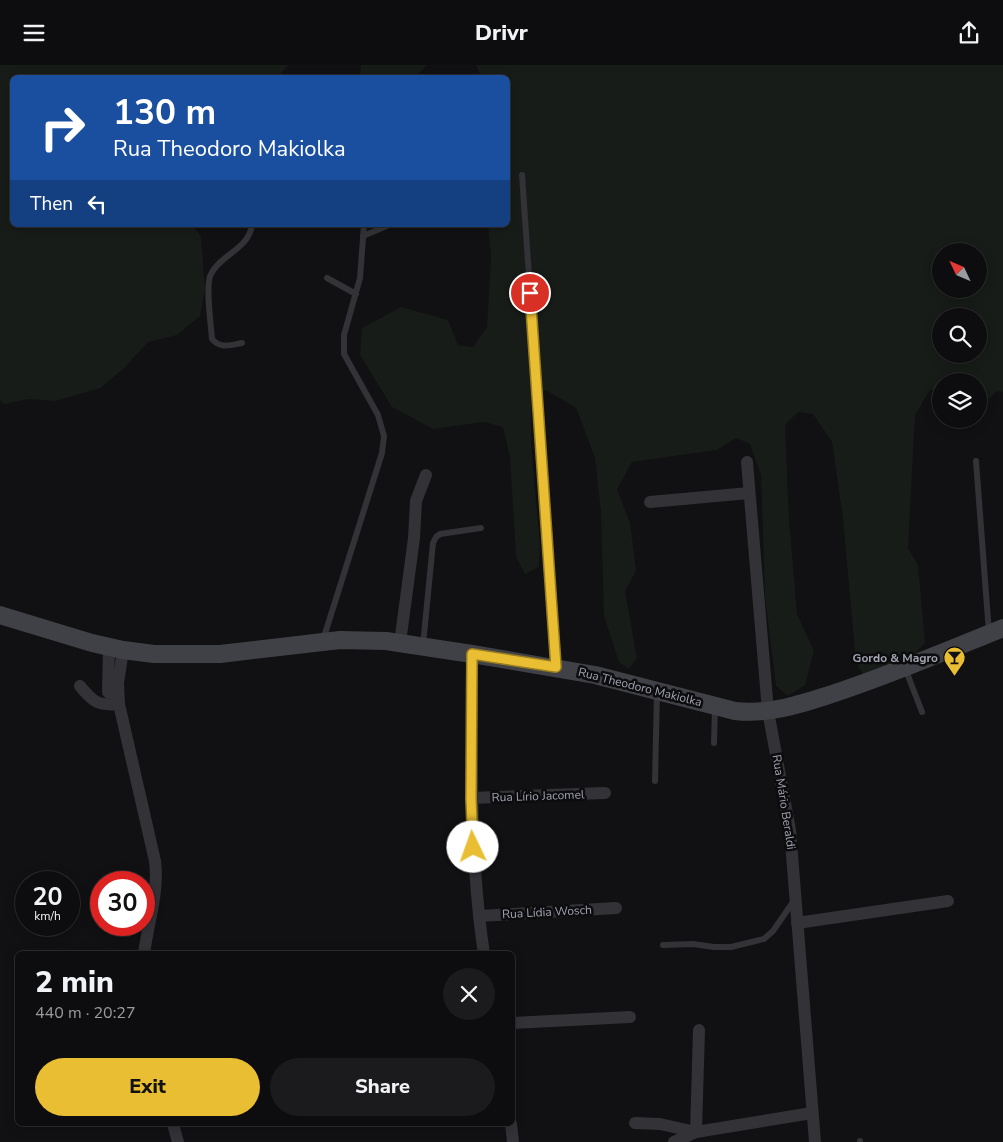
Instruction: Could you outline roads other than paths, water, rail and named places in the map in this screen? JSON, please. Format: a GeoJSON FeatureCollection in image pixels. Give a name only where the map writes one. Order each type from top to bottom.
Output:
{"type":"FeatureCollection","features":[{"type":"Feature","properties":{"kind":"main road","name":"Rua Theodoro Makiolka"},"geometry":{"type":"LineString","coordinates":[[0,615],[116,649],[154,654],[198,655],[356,639],[400,643],[556,667],[657,690],[741,712],[768,711],[827,696],[905,668],[996,631]]}},
{"type":"Feature","properties":{"kind":"street","name":"Rua Mário Beraldi"},"geometry":{"type":"LineString","coordinates":[[747,463],[768,711],[788,811],[792,850],[814,1142]]}},
{"type":"Feature","properties":{"kind":"street"},"geometry":{"type":"LineString","coordinates":[[400,643],[414,538],[416,501],[426,475]]}},
{"type":"Feature","properties":{"kind":"street"},"geometry":{"type":"LineString","coordinates":[[650,502],[749,493]]}},
{"type":"Feature","properties":{"kind":"street"},"geometry":{"type":"LineString","coordinates":[[116,649],[108,692],[119,704],[157,875],[154,906],[145,951]]}},
{"type":"Feature","properties":{"kind":"street"},"geometry":{"type":"LineString","coordinates":[[472,654],[471,799],[473,847],[484,951]]}},
{"type":"Feature","properties":{"kind":"street"},"geometry":{"type":"LineString","coordinates":[[80,686],[88,696],[100,705],[119,704]]}},
{"type":"Feature","properties":{"kind":"street","name":"Rua Lírio Jacomel"},"geometry":{"type":"LineString","coordinates":[[471,799],[605,793]]}},
{"type":"Feature","properties":{"kind":"street"},"geometry":{"type":"LineString","coordinates":[[797,923],[948,901]]}},
{"type":"Feature","properties":{"kind":"street","name":"Rua Lídia Wosch"},"geometry":{"type":"LineString","coordinates":[[479,916],[616,908]]}},
{"type":"Feature","properties":{"kind":"street"},"geometry":{"type":"LineString","coordinates":[[515,1023],[630,1017]]}},
{"type":"Feature","properties":{"kind":"street"},"geometry":{"type":"LineString","coordinates":[[696,1132],[699,1031]]}},
{"type":"Feature","properties":{"kind":"street"},"geometry":{"type":"LineString","coordinates":[[674,1142],[696,1132],[812,1113]]}},
{"type":"Feature","properties":{"kind":"street"},"geometry":{"type":"LineString","coordinates":[[635,1123],[660,1124],[696,1132]]}},
{"type":"Feature","properties":{"kind":"street"},"geometry":{"type":"LineString","coordinates":[[174,1126],[178,1142]]}},
{"type":"Feature","properties":{"kind":"street"},"geometry":{"type":"LineString","coordinates":[[510,1126],[513,1142]]}},
{"type":"Feature","properties":{"kind":"lane"},"geometry":{"type":"LineString","coordinates":[[522,175],[556,667]]}},
{"type":"Feature","properties":{"kind":"lane"},"geometry":{"type":"LineString","coordinates":[[242,343],[222,346],[214,343],[212,339],[208,281],[216,267],[240,248],[249,235],[251,227]]}},
{"type":"Feature","properties":{"kind":"lane"},"geometry":{"type":"LineString","coordinates":[[323,642],[382,453],[384,436],[378,415],[344,354],[344,335],[360,278],[364,227]]}},
{"type":"Feature","properties":{"kind":"lane"},"geometry":{"type":"LineString","coordinates":[[363,237],[386,227]]}},
{"type":"Feature","properties":{"kind":"lane"},"geometry":{"type":"LineString","coordinates":[[327,278],[356,293]]}},
{"type":"Feature","properties":{"kind":"lane"},"geometry":{"type":"LineString","coordinates":[[976,461],[996,631]]}},
{"type":"Feature","properties":{"kind":"lane"},"geometry":{"type":"LineString","coordinates":[[422,647],[433,543],[440,534],[481,528]]}},
{"type":"Feature","properties":{"kind":"lane"},"geometry":{"type":"LineString","coordinates":[[905,668],[922,712]]}},
{"type":"Feature","properties":{"kind":"lane"},"geometry":{"type":"LineString","coordinates":[[655,781],[657,690]]}},
{"type":"Feature","properties":{"kind":"lane"},"geometry":{"type":"LineString","coordinates":[[714,743],[715,706]]}},
{"type":"Feature","properties":{"kind":"lane"},"geometry":{"type":"LineString","coordinates":[[663,945],[693,944],[731,947],[764,939],[773,931],[795,897]]}},
{"type":"Feature","properties":{"kind":"place","name":"Gordo & Magro"},"geometry":{"type":"Point","coordinates":[954,677]}}]}
